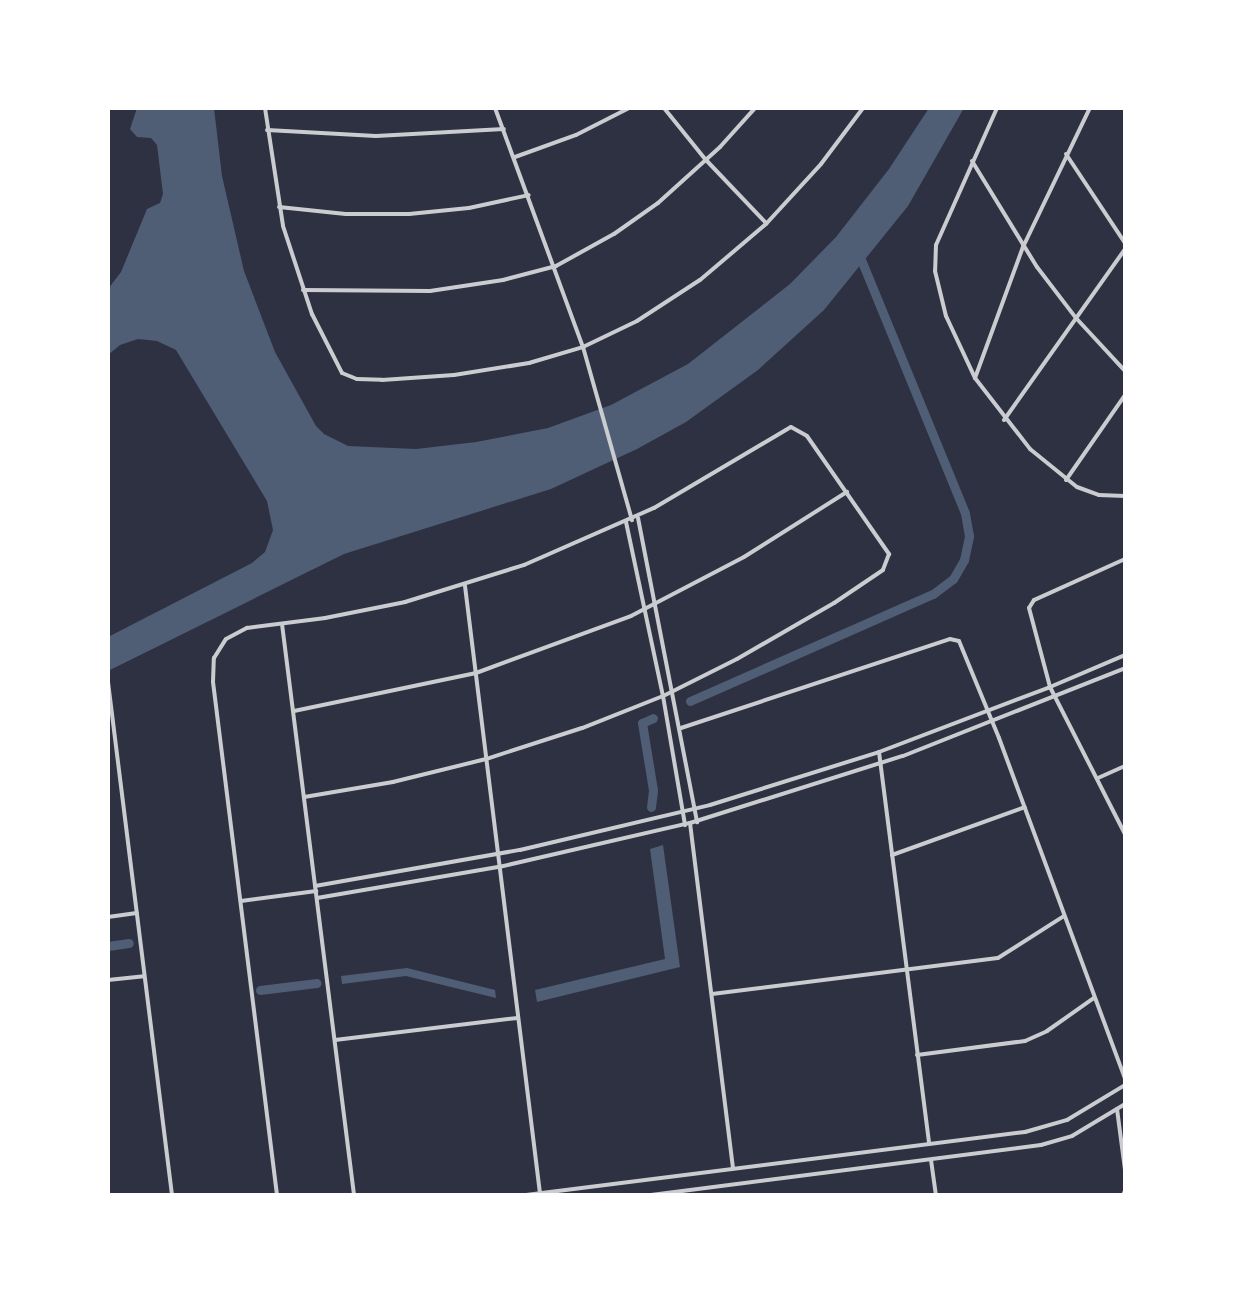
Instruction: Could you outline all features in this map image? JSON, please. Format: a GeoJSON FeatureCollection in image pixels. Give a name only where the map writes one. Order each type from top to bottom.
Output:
{"type":"FeatureCollection","features":[{"type":"Feature","properties":{"kind":"street"},"geometry":{"type":"LineString","coordinates":[[265,108],[279,207],[303,290],[334,364],[342,373],[357,379],[404,380],[529,363],[583,347],[637,321],[680,294],[766,224],[821,164],[863,108]]}},
{"type":"Feature","properties":{"kind":"street"},"geometry":{"type":"LineString","coordinates":[[495,108],[556,266],[583,347],[657,604],[695,809],[691,823],[733,1168]]}},
{"type":"Feature","properties":{"kind":"street"},"geometry":{"type":"LineString","coordinates":[[515,157],[576,135],[629,108]]}},
{"type":"Feature","properties":{"kind":"street"},"geometry":{"type":"LineString","coordinates":[[664,108],[706,160],[766,224]]}},
{"type":"Feature","properties":{"kind":"street"},"geometry":{"type":"LineString","coordinates":[[303,290],[430,291],[503,280],[556,266],[634,221],[706,160],[755,108]]}},
{"type":"Feature","properties":{"kind":"street"},"geometry":{"type":"LineString","coordinates":[[997,108],[939,236],[934,262],[946,316],[975,378],[1004,420],[1066,480],[1099,495],[1125,496]]}},
{"type":"Feature","properties":{"kind":"street"},"geometry":{"type":"LineString","coordinates":[[975,378],[1023,247],[1090,108]]}},
{"type":"Feature","properties":{"kind":"street"},"geometry":{"type":"LineString","coordinates":[[267,130],[388,136],[504,129]]}},
{"type":"Feature","properties":{"kind":"street"},"geometry":{"type":"LineString","coordinates":[[1004,420],[1125,246],[1066,154]]}},
{"type":"Feature","properties":{"kind":"street"},"geometry":{"type":"LineString","coordinates":[[971,160],[1023,247],[1076,318],[1125,371]]}},
{"type":"Feature","properties":{"kind":"street"},"geometry":{"type":"LineString","coordinates":[[279,207],[389,215],[455,210],[529,195]]}},
{"type":"Feature","properties":{"kind":"street"},"geometry":{"type":"LineString","coordinates":[[1066,480],[1125,395]]}},
{"type":"Feature","properties":{"kind":"street"},"geometry":{"type":"LineString","coordinates":[[277,1195],[212,666],[220,646],[237,631],[379,608],[465,586],[549,556],[632,520],[791,427],[807,436],[887,550],[887,567],[786,632],[663,696],[582,728],[486,759],[393,782],[304,797]]}},
{"type":"Feature","properties":{"kind":"street"},"geometry":{"type":"LineString","coordinates":[[294,711],[405,691],[476,673],[646,609],[767,544],[847,492]]}},
{"type":"Feature","properties":{"kind":"street"},"geometry":{"type":"LineString","coordinates":[[632,520],[683,812],[691,823]]}},
{"type":"Feature","properties":{"kind":"street"},"geometry":{"type":"LineString","coordinates":[[1125,559],[1029,605],[1050,687],[1125,834]]}},
{"type":"Feature","properties":{"kind":"street"},"geometry":{"type":"LineString","coordinates":[[465,586],[540,1194]]}},
{"type":"Feature","properties":{"kind":"street"},"geometry":{"type":"LineString","coordinates":[[282,624],[354,1195]]}},
{"type":"Feature","properties":{"kind":"street"},"geometry":{"type":"LineString","coordinates":[[681,728],[953,639],[961,644],[1125,1079]]}},
{"type":"Feature","properties":{"kind":"street"},"geometry":{"type":"LineString","coordinates":[[241,901],[498,855],[695,809],[879,752],[987,712],[1125,655]]}},
{"type":"Feature","properties":{"kind":"street"},"geometry":{"type":"LineString","coordinates":[[317,898],[499,867],[691,823],[881,764],[992,724],[1125,668]]}},
{"type":"Feature","properties":{"kind":"street"},"geometry":{"type":"LineString","coordinates":[[108,683],[172,1195]]}},
{"type":"Feature","properties":{"kind":"street"},"geometry":{"type":"LineString","coordinates":[[879,752],[929,1144]]}},
{"type":"Feature","properties":{"kind":"street"},"geometry":{"type":"LineString","coordinates":[[1097,778],[1125,766]]}},
{"type":"Feature","properties":{"kind":"street"},"geometry":{"type":"LineString","coordinates":[[892,855],[1025,807]]}},
{"type":"Feature","properties":{"kind":"street"},"geometry":{"type":"LineString","coordinates":[[108,917],[137,913]]}},
{"type":"Feature","properties":{"kind":"street"},"geometry":{"type":"LineString","coordinates":[[712,994],[1002,956],[1064,916]]}},
{"type":"Feature","properties":{"kind":"street"},"geometry":{"type":"LineString","coordinates":[[108,980],[144,976]]}},
{"type":"Feature","properties":{"kind":"street"},"geometry":{"type":"LineString","coordinates":[[917,1055],[1025,1041],[1047,1031],[1095,998]]}},
{"type":"Feature","properties":{"kind":"street"},"geometry":{"type":"LineString","coordinates":[[335,1040],[518,1018]]}},
{"type":"Feature","properties":{"kind":"street"},"geometry":{"type":"LineString","coordinates":[[526,1195],[929,1144],[1054,1125],[1093,1107],[1125,1085]]}},
{"type":"Feature","properties":{"kind":"street"},"geometry":{"type":"LineString","coordinates":[[651,1195],[1056,1142],[1086,1130],[1125,1104]]}},
{"type":"Feature","properties":{"kind":"street"},"geometry":{"type":"LineString","coordinates":[[1117,1109],[1125,1170]]}},
{"type":"Feature","properties":{"kind":"street"},"geometry":{"type":"LineString","coordinates":[[931,1160],[936,1195]]}},
{"type":"Feature","properties":{"kind":"street"},"geometry":{"type":"LineString","coordinates":[[735,1185],[736,1195]]}},
{"type":"Feature","properties":{"kind":"water"},"geometry":{"type":"Polygon","coordinates":[[[137,108],[214,108],[222,176],[244,271],[275,352],[316,426],[324,434],[348,446],[416,449],[476,442],[548,428],[611,405],[688,364],[790,284],[836,237],[889,169],[929,108],[964,108],[908,206],[824,310],[758,370],[686,422],[637,449],[551,489],[344,554],[108,671],[108,637],[252,563],[265,552],[273,530],[267,501],[176,350],[157,341],[138,339],[120,345],[108,355],[108,289],[121,272],[147,209],[160,203],[163,194],[157,145],[151,138],[137,137],[130,129],[137,108]]]}},
{"type":"Feature","properties":{"kind":"water"},"geometry":{"type":"Polygon","coordinates":[[[663,845],[680,967],[537,1002],[535,990],[665,959],[650,849],[663,845]]]}},
{"type":"Feature","properties":{"kind":"water"},"geometry":{"type":"Polygon","coordinates":[[[407,968],[495,990],[496,998],[406,976],[342,984],[341,976],[407,968]]]}},
{"type":"Feature","properties":{"kind":"waterway"},"geometry":{"type":"LineString","coordinates":[[690,701],[933,594],[953,579],[964,560],[969,536],[965,513],[859,254]]}},
{"type":"Feature","properties":{"kind":"waterway"},"geometry":{"type":"LineString","coordinates":[[651,807],[653,790],[642,723],[653,718]]}},
{"type":"Feature","properties":{"kind":"waterway"},"geometry":{"type":"LineString","coordinates":[[108,946],[129,943]]}},
{"type":"Feature","properties":{"kind":"waterway"},"geometry":{"type":"LineString","coordinates":[[260,990],[317,983]]}}]}
